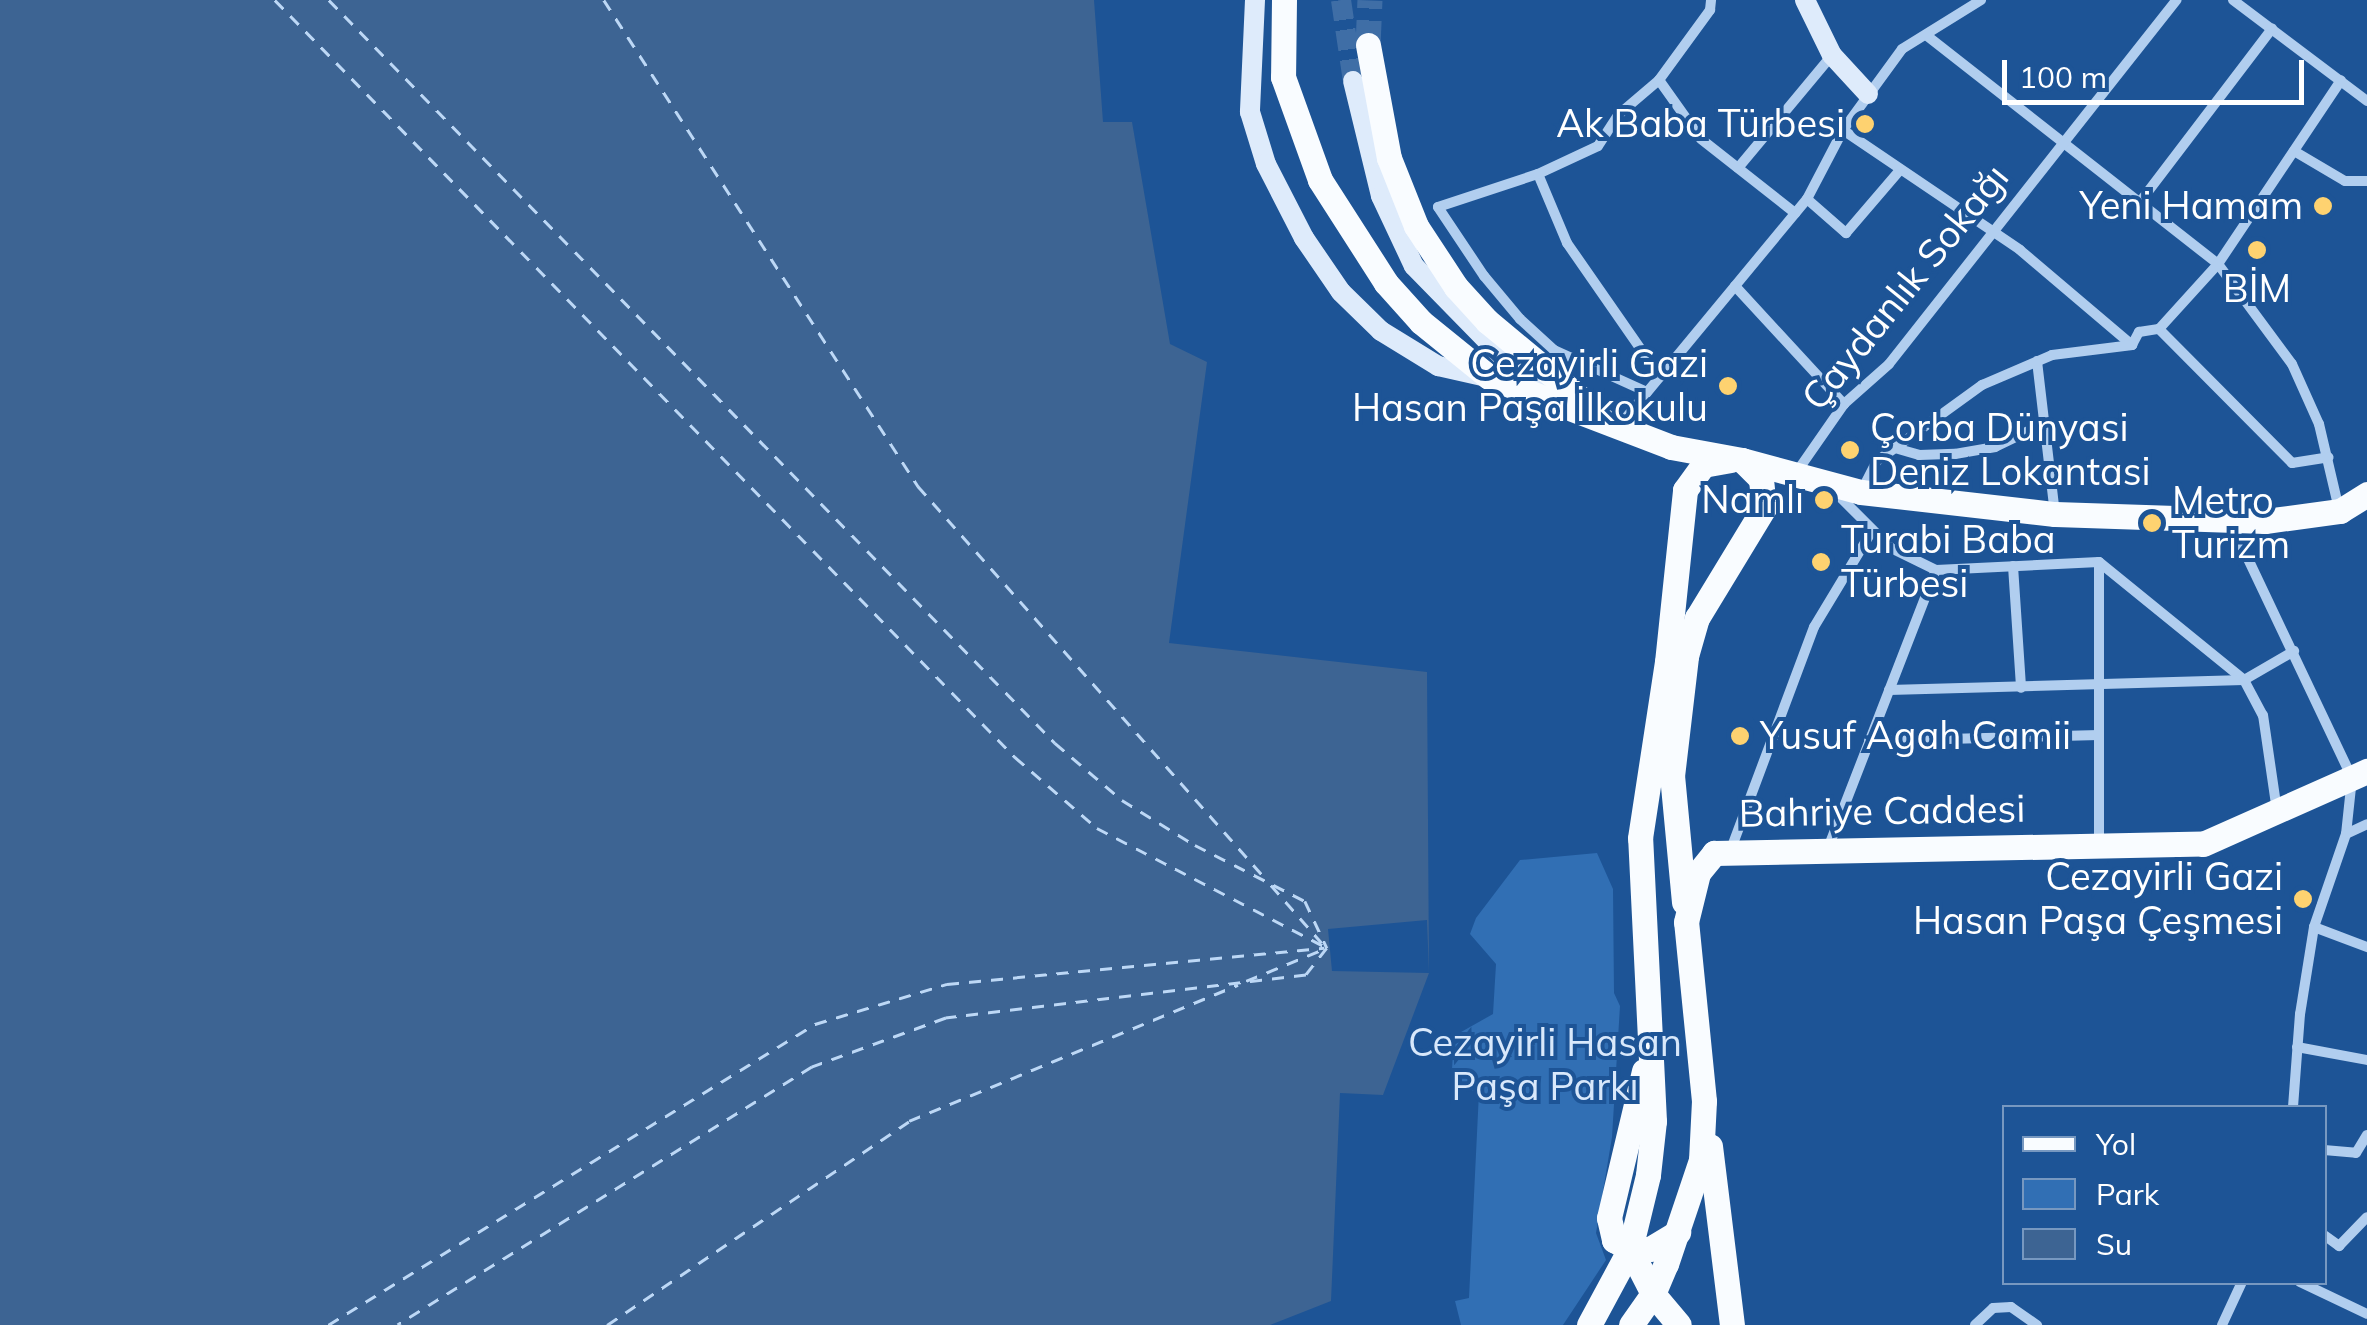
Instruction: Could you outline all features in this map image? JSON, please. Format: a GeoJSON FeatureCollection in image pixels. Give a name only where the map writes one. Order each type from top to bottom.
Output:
{"type":"FeatureCollection","features":[{"type":"Feature","properties":{"kind":"main road"},"geometry":{"type":"LineString","coordinates":[[1284,0],[1284,77],[1320,180],[1386,283],[1421,322],[1489,377],[1671,447],[1742,460],[1861,492],[2055,514],[2266,520],[2340,511],[2367,494]]}},
{"type":"Feature","properties":{"kind":"main road"},"geometry":{"type":"LineString","coordinates":[[1368,45],[1389,158],[1416,226],[1456,287],[1487,321],[1617,429]]}},
{"type":"Feature","properties":{"kind":"main road"},"geometry":{"type":"LineString","coordinates":[[1590,1325],[1630,1248],[1648,1175],[1654,1121],[1640,838],[1667,662],[1685,490],[1671,447]]}},
{"type":"Feature","properties":{"kind":"main road"},"geometry":{"type":"LineString","coordinates":[[1685,490],[1703,465],[1742,460]]}},
{"type":"Feature","properties":{"kind":"main road"},"geometry":{"type":"LineString","coordinates":[[1686,922],[1672,776],[1682,690],[1697,618],[1764,508],[1761,479],[1742,460]]}},
{"type":"Feature","properties":{"kind":"main road","name":"Bahriye Caddesi"},"geometry":{"type":"LineString","coordinates":[[1633,1324],[1653,1294],[1701,1160],[1704,1102],[1686,922],[1698,874],[1714,853],[2203,844],[2360,774]]}},
{"type":"Feature","properties":{"kind":"main road"},"geometry":{"type":"LineString","coordinates":[[1704,1102],[1732,1325]]}},
{"type":"Feature","properties":{"kind":"main road"},"geometry":{"type":"LineString","coordinates":[[1630,1248],[1650,1248],[1678,1232]]}},
{"type":"Feature","properties":{"kind":"main road"},"geometry":{"type":"LineString","coordinates":[[1630,1248],[1653,1294],[1679,1325]]}},
{"type":"Feature","properties":{"kind":"main road"},"geometry":{"type":"LineString","coordinates":[[1598,1325],[1619,1316],[1633,1324]]}},
{"type":"Feature","properties":{"kind":"street"},"geometry":{"type":"LineString","coordinates":[[1256,0],[1250,112],[1266,164],[1304,238],[1341,292],[1380,332],[1438,366],[1489,377]]}},
{"type":"Feature","properties":{"kind":"street"},"geometry":{"type":"LineString","coordinates":[[1647,392],[1554,350],[1484,276],[1438,207],[1538,174],[1598,146],[1618,115],[1659,80],[1710,10],[1711,0]]}},
{"type":"Feature","properties":{"kind":"street"},"geometry":{"type":"LineString","coordinates":[[1805,0],[1832,55],[1868,94]]}},
{"type":"Feature","properties":{"kind":"street"},"geometry":{"type":"LineString","coordinates":[[1617,429],[1796,213],[1843,130],[1902,49],[1981,0]]}},
{"type":"Feature","properties":{"kind":"street","name":"Çaydanlık Sokağı"},"geometry":{"type":"LineString","coordinates":[[1795,474],[1844,404],[1889,364],[2176,0]]}},
{"type":"Feature","properties":{"kind":"street"},"geometry":{"type":"LineString","coordinates":[[2233,0],[2367,101]]}},
{"type":"Feature","properties":{"kind":"street"},"geometry":{"type":"LineString","coordinates":[[2140,202],[2272,29]]}},
{"type":"Feature","properties":{"kind":"street"},"geometry":{"type":"LineString","coordinates":[[1926,34],[2218,264],[2292,364],[2329,457],[2340,511]]}},
{"type":"Feature","properties":{"kind":"street"},"geometry":{"type":"LineString","coordinates":[[1738,168],[1832,55]]}},
{"type":"Feature","properties":{"kind":"street"},"geometry":{"type":"LineString","coordinates":[[1659,80],[1701,138],[1796,213]]}},
{"type":"Feature","properties":{"kind":"street"},"geometry":{"type":"LineString","coordinates":[[2132,345],[2139,332],[2158,329],[2218,264],[2342,80]]}},
{"type":"Feature","properties":{"kind":"street"},"geometry":{"type":"LineString","coordinates":[[1353,81],[1381,196],[1414,266],[1504,358],[1582,400]]}},
{"type":"Feature","properties":{"kind":"street"},"geometry":{"type":"LineString","coordinates":[[1843,130],[2020,250],[2132,345]]}},
{"type":"Feature","properties":{"kind":"street"},"geometry":{"type":"LineString","coordinates":[[2294,151],[2345,181],[2367,181]]}},
{"type":"Feature","properties":{"kind":"street"},"geometry":{"type":"LineString","coordinates":[[1806,198],[1846,232],[1900,170]]}},
{"type":"Feature","properties":{"kind":"street"},"geometry":{"type":"LineString","coordinates":[[1538,174],[1567,243],[1660,378]]}},
{"type":"Feature","properties":{"kind":"street"},"geometry":{"type":"LineString","coordinates":[[1734,286],[1844,404]]}},
{"type":"Feature","properties":{"kind":"street"},"geometry":{"type":"LineString","coordinates":[[2158,329],[2292,463],[2329,457]]}},
{"type":"Feature","properties":{"kind":"street"},"geometry":{"type":"LineString","coordinates":[[1861,492],[1878,461],[1982,384],[2052,355],[2132,345]]}},
{"type":"Feature","properties":{"kind":"street"},"geometry":{"type":"LineString","coordinates":[[2036,362],[2055,514]]}},
{"type":"Feature","properties":{"kind":"street"},"geometry":{"type":"LineString","coordinates":[[1895,448],[1918,455],[1955,454],[1995,447],[2045,424]]}},
{"type":"Feature","properties":{"kind":"street"},"geometry":{"type":"LineString","coordinates":[[1826,482],[1890,548],[1936,570],[2099,562],[2244,680],[2262,715],[2277,811]]}},
{"type":"Feature","properties":{"kind":"street"},"geometry":{"type":"LineString","coordinates":[[2229,519],[2360,774],[2346,834],[2314,927],[2293,1105]]}},
{"type":"Feature","properties":{"kind":"street"},"geometry":{"type":"LineString","coordinates":[[1731,850],[1814,627],[1872,531]]}},
{"type":"Feature","properties":{"kind":"street"},"geometry":{"type":"LineString","coordinates":[[2099,562],[2100,846]]}},
{"type":"Feature","properties":{"kind":"street"},"geometry":{"type":"LineString","coordinates":[[2014,566],[2021,688]]}},
{"type":"Feature","properties":{"kind":"street"},"geometry":{"type":"LineString","coordinates":[[1827,849],[1936,570]]}},
{"type":"Feature","properties":{"kind":"street"},"geometry":{"type":"LineString","coordinates":[[1889,690],[2100,688],[2244,680],[2294,651]]}},
{"type":"Feature","properties":{"kind":"street"},"geometry":{"type":"LineString","coordinates":[[1869,742],[2100,735]]}},
{"type":"Feature","properties":{"kind":"street"},"geometry":{"type":"LineString","coordinates":[[2346,834],[2367,824]]}},
{"type":"Feature","properties":{"kind":"street"},"geometry":{"type":"LineString","coordinates":[[2314,927],[2367,947]]}},
{"type":"Feature","properties":{"kind":"street"},"geometry":{"type":"LineString","coordinates":[[2298,1048],[2367,1060]]}},
{"type":"Feature","properties":{"kind":"street"},"geometry":{"type":"LineString","coordinates":[[2327,1150],[2356,1153],[2367,1135]]}},
{"type":"Feature","properties":{"kind":"street"},"geometry":{"type":"LineString","coordinates":[[2327,1237],[2340,1246],[2367,1216]]}},
{"type":"Feature","properties":{"kind":"street"},"geometry":{"type":"LineString","coordinates":[[2222,1325],[2241,1285]]}},
{"type":"Feature","properties":{"kind":"street"},"geometry":{"type":"LineString","coordinates":[[2306,1285],[2367,1314]]}},
{"type":"Feature","properties":{"kind":"street"},"geometry":{"type":"LineString","coordinates":[[1975,1325],[1993,1308],[2011,1306],[2037,1325]]}},
{"type":"Feature","properties":{"kind":"green space","name":"Cezayirli Hasan Paşa Parkı"},"geometry":{"type":"Polygon","coordinates":[[[1597,853],[1613,889],[1614,993],[1620,1006],[1612,1137],[1596,1233],[1606,1260],[1563,1325],[1461,1325],[1455,1301],[1469,1298],[1479,1092],[1451,1086],[1454,1036],[1493,1014],[1496,964],[1470,934],[1476,918],[1520,860],[1597,853]]]}},
{"type":"Feature","properties":{"kind":"water"},"geometry":{"type":"Polygon","coordinates":[[[0,0],[1094,0],[1103,122],[1132,122],[1170,344],[1207,362],[1169,643],[1427,672],[1429,973],[1383,1095],[1340,1093],[1331,1301],[1270,1325],[0,1325],[0,0]]]}},
{"type":"Feature","properties":{"kind":"pier"},"geometry":{"type":"Polygon","coordinates":[[[1427,920],[1429,973],[1332,971],[1328,929],[1427,920]]]}},
{"type":"Feature","properties":{"kind":"ferry route"},"geometry":{"type":"LineString","coordinates":[[275,0],[1015,757],[1097,828],[1326,947]]}},
{"type":"Feature","properties":{"kind":"ferry route"},"geometry":{"type":"LineString","coordinates":[[329,0],[1055,743],[1122,800],[1195,845],[1305,901],[1327,948],[1306,975],[946,1018],[812,1067],[398,1325]]}},
{"type":"Feature","properties":{"kind":"ferry route"},"geometry":{"type":"LineString","coordinates":[[604,0],[918,486],[1266,879]]}},
{"type":"Feature","properties":{"kind":"ferry route"},"geometry":{"type":"LineString","coordinates":[[1271,885],[1322,943]]}},
{"type":"Feature","properties":{"kind":"ferry route"},"geometry":{"type":"LineString","coordinates":[[328,1325],[815,1024],[947,984],[1324,948]]}},
{"type":"Feature","properties":{"kind":"ferry route"},"geometry":{"type":"LineString","coordinates":[[1246,981],[1326,948]]}},
{"type":"Feature","properties":{"kind":"ferry route"},"geometry":{"type":"LineString","coordinates":[[607,1325],[909,1121],[1238,985]]}},
{"type":"Feature","properties":{"kind":"tunnel"},"geometry":{"type":"LineString","coordinates":[[1341,0],[1353,81]]}},
{"type":"Feature","properties":{"kind":"tunnel"},"geometry":{"type":"LineString","coordinates":[[1368,45],[1370,0]]}},
{"type":"Feature","properties":{"kind":"place","name":"Ak Baba Türbesi"},"geometry":{"type":"Point","coordinates":[1865,124]}},
{"type":"Feature","properties":{"kind":"place","name":"Yeni Hamam"},"geometry":{"type":"Point","coordinates":[2323,206]}},
{"type":"Feature","properties":{"kind":"place","name":"BİM"},"geometry":{"type":"Point","coordinates":[2257,250]}},
{"type":"Feature","properties":{"kind":"place","name":"Cezayirli Gazi Hasan Paşa İlkokulu"},"geometry":{"type":"Point","coordinates":[1728,386]}},
{"type":"Feature","properties":{"kind":"place","name":"Çorba Dünyasi Deniz Lokantasi"},"geometry":{"type":"Point","coordinates":[1850,450]}},
{"type":"Feature","properties":{"kind":"place","name":"Namlı"},"geometry":{"type":"Point","coordinates":[1824,500]}},
{"type":"Feature","properties":{"kind":"place","name":"Metro Turizm"},"geometry":{"type":"Point","coordinates":[2152,523]}},
{"type":"Feature","properties":{"kind":"place","name":"Turabi Baba Türbesi"},"geometry":{"type":"Point","coordinates":[1821,562]}},
{"type":"Feature","properties":{"kind":"place","name":"Yusuf Agah Camii"},"geometry":{"type":"Point","coordinates":[1740,736]}},
{"type":"Feature","properties":{"kind":"place","name":"Cezayirli Gazi Hasan Paşa Çeşmesi"},"geometry":{"type":"Point","coordinates":[2303,899]}}]}
